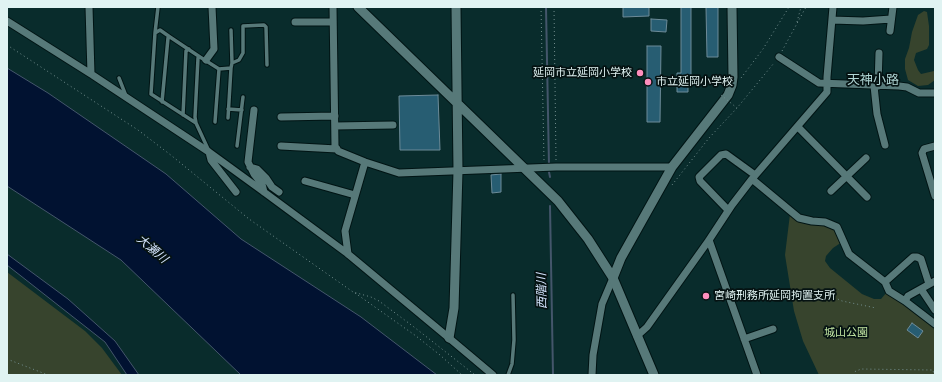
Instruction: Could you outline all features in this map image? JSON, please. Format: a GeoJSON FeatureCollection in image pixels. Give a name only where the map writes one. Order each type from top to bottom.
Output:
{"type":"FeatureCollection","features":[{"type":"Feature","properties":{"kind":"street"},"geometry":{"type":"LineString","coordinates":[[89,7],[91,74]]}},
{"type":"Feature","properties":{"kind":"street"},"geometry":{"type":"LineString","coordinates":[[203,59],[214,49],[212,7]]}},
{"type":"Feature","properties":{"kind":"street"},"geometry":{"type":"LineString","coordinates":[[332,7],[335,146],[337,149]]}},
{"type":"Feature","properties":{"kind":"street"},"geometry":{"type":"LineString","coordinates":[[358,7],[527,169],[558,201],[588,239],[613,278],[654,375]]}},
{"type":"Feature","properties":{"kind":"street"},"geometry":{"type":"LineString","coordinates":[[449,338],[454,308],[458,171],[456,7]]}},
{"type":"Feature","properties":{"kind":"street"},"geometry":{"type":"LineString","coordinates":[[592,375],[593,355],[602,304],[621,258],[672,167],[728,95],[732,85],[732,7]]}},
{"type":"Feature","properties":{"kind":"street"},"geometry":{"type":"LineString","coordinates":[[637,336],[647,327],[709,240],[728,210],[753,177],[828,92],[827,84],[833,7]]}},
{"type":"Feature","properties":{"kind":"street"},"geometry":{"type":"LineString","coordinates":[[890,31],[892,7]]}},
{"type":"Feature","properties":{"kind":"street"},"geometry":{"type":"LineString","coordinates":[[832,20],[863,22],[891,19]]}},
{"type":"Feature","properties":{"kind":"street"},"geometry":{"type":"LineString","coordinates":[[7,21],[128,98],[209,152],[264,192],[348,254],[493,375]]}},
{"type":"Feature","properties":{"kind":"street"},"geometry":{"type":"LineString","coordinates":[[295,22],[333,22]]}},
{"type":"Feature","properties":{"kind":"street"},"geometry":{"type":"LineString","coordinates":[[879,54],[876,86],[877,114],[885,145]]}},
{"type":"Feature","properties":{"kind":"street"},"geometry":{"type":"LineString","coordinates":[[779,57],[820,83],[899,86],[907,87],[919,93],[935,93]]}},
{"type":"Feature","properties":{"kind":"street"},"geometry":{"type":"LineString","coordinates":[[254,110],[248,162],[262,184],[264,192]]}},
{"type":"Feature","properties":{"kind":"street"},"geometry":{"type":"LineString","coordinates":[[281,117],[335,116]]}},
{"type":"Feature","properties":{"kind":"street"},"geometry":{"type":"LineString","coordinates":[[335,126],[392,125]]}},
{"type":"Feature","properties":{"kind":"street"},"geometry":{"type":"LineString","coordinates":[[798,127],[867,197]]}},
{"type":"Feature","properties":{"kind":"street"},"geometry":{"type":"LineString","coordinates":[[281,146],[337,149],[365,162],[399,173],[544,168],[672,167]]}},
{"type":"Feature","properties":{"kind":"street"},"geometry":{"type":"LineString","coordinates":[[935,146],[924,149],[922,153],[935,196]]}},
{"type":"Feature","properties":{"kind":"street"},"geometry":{"type":"LineString","coordinates":[[209,152],[211,160],[236,192]]}},
{"type":"Feature","properties":{"kind":"street"},"geometry":{"type":"LineString","coordinates":[[728,210],[700,181],[699,177],[722,155],[726,154],[799,218],[825,222],[837,227],[849,254],[885,282],[889,291],[935,324]]}},
{"type":"Feature","properties":{"kind":"street"},"geometry":{"type":"LineString","coordinates":[[831,191],[866,158]]}},
{"type":"Feature","properties":{"kind":"street"},"geometry":{"type":"LineString","coordinates":[[348,254],[346,231],[365,162]]}},
{"type":"Feature","properties":{"kind":"street"},"geometry":{"type":"LineString","coordinates":[[250,167],[257,169],[272,187],[279,192]]}},
{"type":"Feature","properties":{"kind":"street"},"geometry":{"type":"LineString","coordinates":[[305,181],[355,195]]}},
{"type":"Feature","properties":{"kind":"street"},"geometry":{"type":"LineString","coordinates":[[709,240],[757,375]]}},
{"type":"Feature","properties":{"kind":"street"},"geometry":{"type":"LineString","coordinates":[[885,282],[913,257],[921,259],[932,282],[908,296],[904,301]]}},
{"type":"Feature","properties":{"kind":"street"},"geometry":{"type":"LineString","coordinates":[[921,288],[935,310]]}},
{"type":"Feature","properties":{"kind":"street"},"geometry":{"type":"LineString","coordinates":[[744,339],[773,329]]}},
{"type":"Feature","properties":{"kind":"lane"},"geometry":{"type":"LineString","coordinates":[[158,7],[151,94],[196,123]]}},
{"type":"Feature","properties":{"kind":"lane"},"geometry":{"type":"LineString","coordinates":[[232,63],[239,60],[243,53],[243,26],[264,25],[266,27],[267,65]]}},
{"type":"Feature","properties":{"kind":"lane"},"geometry":{"type":"LineString","coordinates":[[155,33],[160,30],[219,69],[231,68]]}},
{"type":"Feature","properties":{"kind":"lane"},"geometry":{"type":"LineString","coordinates":[[228,118],[232,63],[231,30]]}},
{"type":"Feature","properties":{"kind":"lane"},"geometry":{"type":"LineString","coordinates":[[162,102],[168,38],[170,37]]}},
{"type":"Feature","properties":{"kind":"lane"},"geometry":{"type":"LineString","coordinates":[[183,115],[186,51],[189,49]]}},
{"type":"Feature","properties":{"kind":"lane"},"geometry":{"type":"LineString","coordinates":[[203,59],[198,58],[195,117],[196,123],[209,152]]}},
{"type":"Feature","properties":{"kind":"lane"},"geometry":{"type":"LineString","coordinates":[[215,122],[219,69]]}},
{"type":"Feature","properties":{"kind":"lane"},"geometry":{"type":"LineString","coordinates":[[119,78],[128,98]]}},
{"type":"Feature","properties":{"kind":"lane"},"geometry":{"type":"LineString","coordinates":[[237,146],[243,98]]}},
{"type":"Feature","properties":{"kind":"lane"},"geometry":{"type":"LineString","coordinates":[[228,109],[242,110]]}},
{"type":"Feature","properties":{"kind":"lane"},"geometry":{"type":"LineString","coordinates":[[508,375],[512,364],[514,340],[513,296]]}},
{"type":"Feature","properties":{"kind":"path"},"geometry":{"type":"LineString","coordinates":[[541,7],[544,168]]}},
{"type":"Feature","properties":{"kind":"path"},"geometry":{"type":"LineString","coordinates":[[554,7],[556,168]]}},
{"type":"Feature","properties":{"kind":"path"},"geometry":{"type":"LineString","coordinates":[[741,78],[763,49],[789,7]]}},
{"type":"Feature","properties":{"kind":"path"},"geometry":{"type":"LineString","coordinates":[[797,24],[801,7]]}},
{"type":"Feature","properties":{"kind":"path"},"geometry":{"type":"LineString","coordinates":[[668,189],[709,138],[737,108],[779,57],[806,7]]}},
{"type":"Feature","properties":{"kind":"path"},"geometry":{"type":"LineString","coordinates":[[7,45],[138,130],[249,219],[416,336],[462,375]]}},
{"type":"Feature","properties":{"kind":"path"},"geometry":{"type":"LineString","coordinates":[[721,95],[737,108]]}},
{"type":"Feature","properties":{"kind":"path"},"geometry":{"type":"LineString","coordinates":[[353,292],[379,301],[414,326],[475,375]]}},
{"type":"Feature","properties":{"kind":"path"},"geometry":{"type":"LineString","coordinates":[[827,294],[842,301],[876,308]]}},
{"type":"Feature","properties":{"kind":"path"},"geometry":{"type":"LineString","coordinates":[[7,359],[48,375]]}},
{"type":"Feature","properties":{"kind":"path"},"geometry":{"type":"LineString","coordinates":[[854,375],[854,372],[861,369],[933,370],[934,375]]}},
{"type":"Feature","properties":{"kind":"green space"},"geometry":{"type":"Polygon","coordinates":[[[924,11],[927,12],[929,45],[927,49],[916,53],[914,60],[921,74],[934,71],[935,80],[928,85],[918,86],[908,80],[905,69],[905,59],[918,15],[924,11]]]}},
{"type":"Feature","properties":{"kind":"green space","name":"城山公園"},"geometry":{"type":"Polygon","coordinates":[[[790,214],[832,226],[842,242],[833,248],[826,256],[825,261],[830,268],[862,294],[874,299],[881,299],[887,292],[933,326],[935,333],[935,375],[819,375],[803,341],[794,311],[785,255],[790,214]]]}},
{"type":"Feature","properties":{"kind":"green space"},"geometry":{"type":"Polygon","coordinates":[[[7,272],[85,331],[102,348],[122,375],[7,375],[7,272]]]}},
{"type":"Feature","properties":{"kind":"water","name":"大瀬川"},"geometry":{"type":"Polygon","coordinates":[[[7,68],[48,93],[166,174],[241,239],[361,317],[437,375],[241,375],[121,260],[7,186],[7,68]]]}},
{"type":"Feature","properties":{"kind":"water"},"geometry":{"type":"Polygon","coordinates":[[[7,254],[68,299],[115,341],[139,375],[127,375],[105,342],[7,265],[7,254]]]}},
{"type":"Feature","properties":{"kind":"building"},"geometry":{"type":"Polygon","coordinates":[[[623,7],[649,7],[649,16],[623,17],[623,7]]]}},
{"type":"Feature","properties":{"kind":"building"},"geometry":{"type":"Polygon","coordinates":[[[681,7],[691,7],[691,78],[688,79],[688,92],[677,92],[677,73],[681,73],[681,7]]]}},
{"type":"Feature","properties":{"kind":"building"},"geometry":{"type":"Polygon","coordinates":[[[706,7],[718,7],[718,57],[707,57],[706,7]]]}},
{"type":"Feature","properties":{"kind":"building"},"geometry":{"type":"Polygon","coordinates":[[[651,19],[667,20],[666,32],[651,31],[651,19]]]}},
{"type":"Feature","properties":{"kind":"building"},"geometry":{"type":"Polygon","coordinates":[[[647,46],[661,46],[660,122],[647,122],[647,46]]]}},
{"type":"Feature","properties":{"kind":"building"},"geometry":{"type":"Polygon","coordinates":[[[438,95],[440,150],[400,150],[399,96],[438,95]]]}},
{"type":"Feature","properties":{"kind":"building"},"geometry":{"type":"Polygon","coordinates":[[[501,174],[501,192],[492,193],[491,175],[501,174]]]}},
{"type":"Feature","properties":{"kind":"building"},"geometry":{"type":"Polygon","coordinates":[[[912,323],[923,331],[918,338],[907,330],[912,323]]]}},
{"type":"Feature","properties":{"kind":"waterway"},"geometry":{"type":"LineString","coordinates":[[546,7],[549,166]]}},
{"type":"Feature","properties":{"kind":"waterway"},"geometry":{"type":"LineString","coordinates":[[549,172],[550,177]]}},
{"type":"Feature","properties":{"kind":"waterway","name":"西階川"},"geometry":{"type":"LineString","coordinates":[[550,206],[553,375]]}},
{"type":"Feature","properties":{"kind":"place","name":"延岡市立延岡小学校"},"geometry":{"type":"Point","coordinates":[640,73]}},
{"type":"Feature","properties":{"kind":"place","name":"市立延岡小学校"},"geometry":{"type":"Point","coordinates":[648,82]}},
{"type":"Feature","properties":{"kind":"place","name":"宮崎刑務所延岡拘置支所"},"geometry":{"type":"Point","coordinates":[706,296]}},
{"type":"Feature","properties":{"kind":"district","name":"天神小路"},"geometry":{"type":"Point","coordinates":[873,80]}}]}
